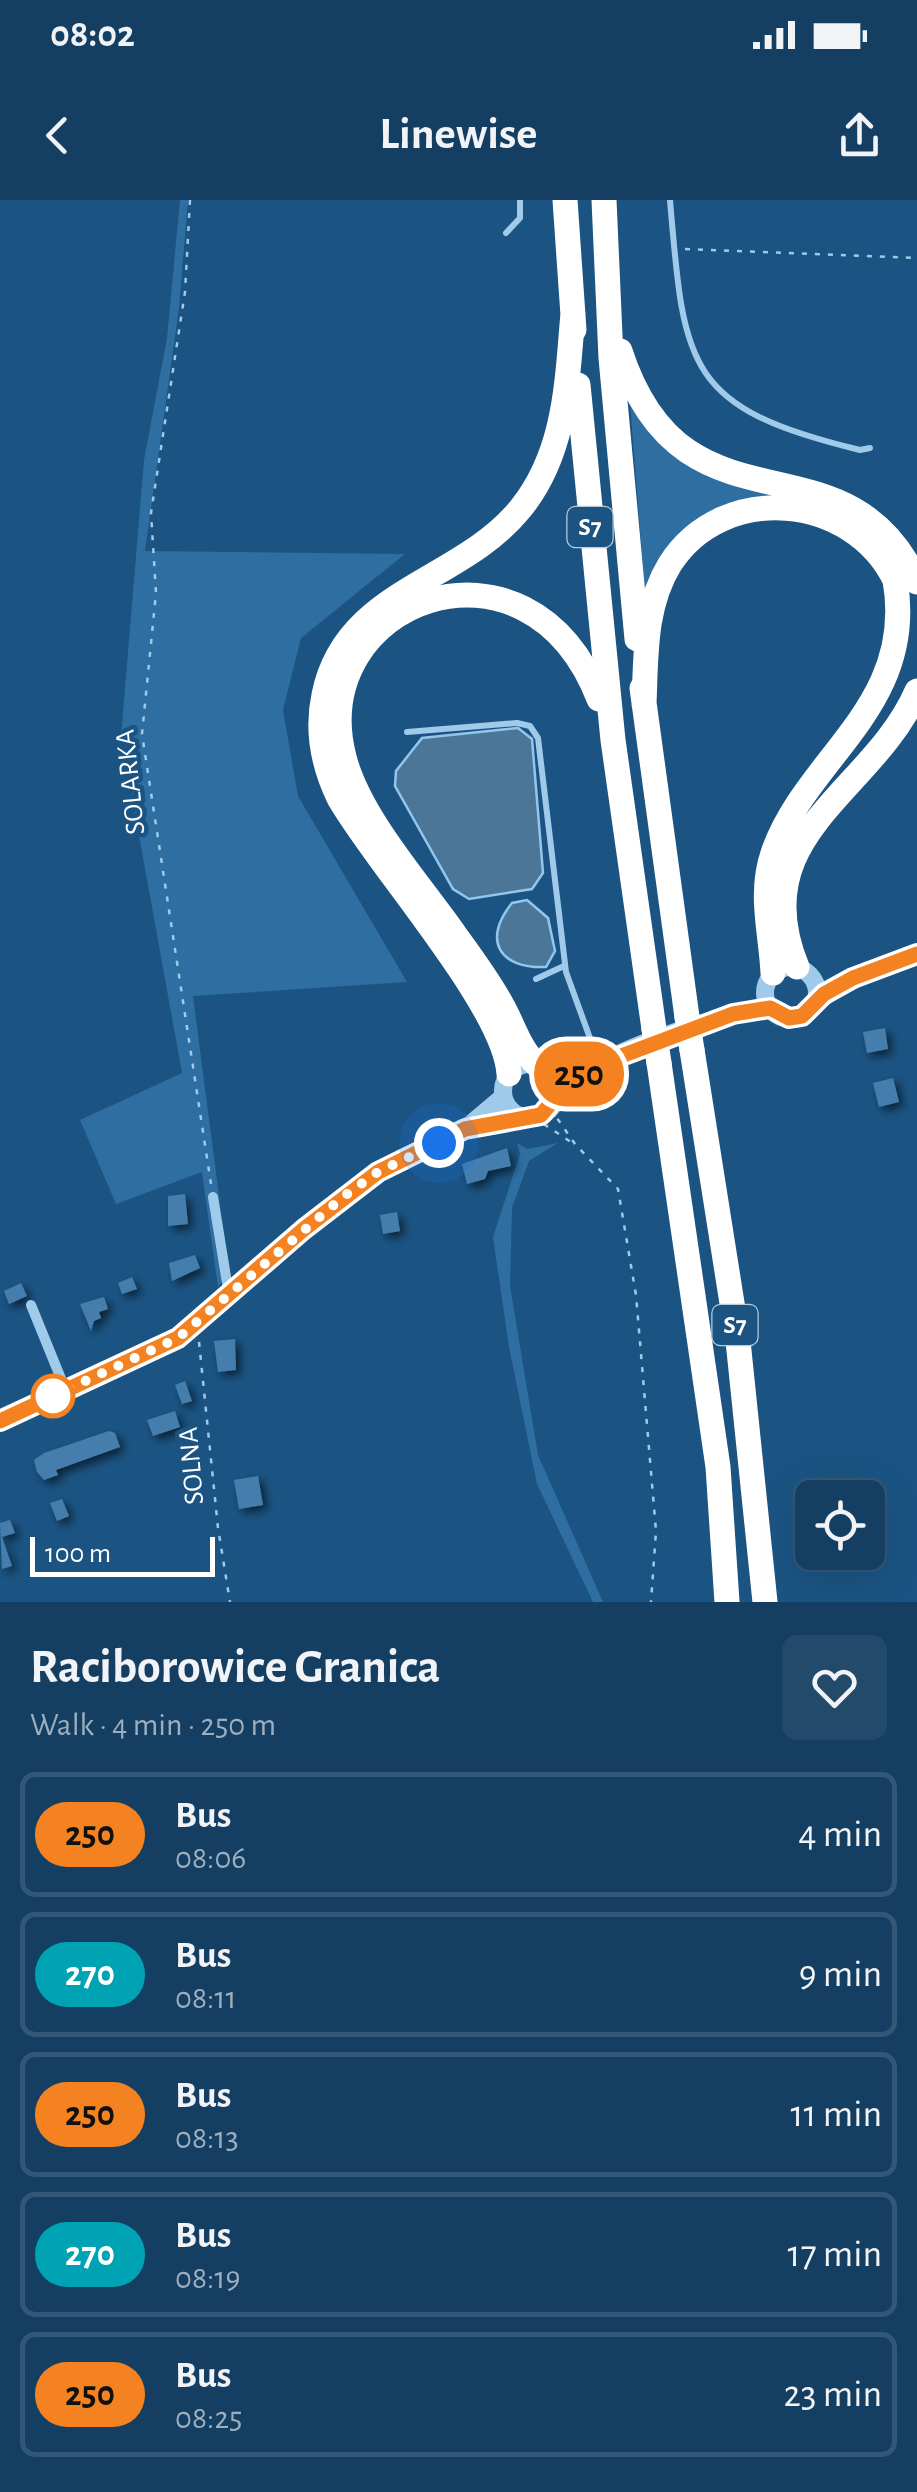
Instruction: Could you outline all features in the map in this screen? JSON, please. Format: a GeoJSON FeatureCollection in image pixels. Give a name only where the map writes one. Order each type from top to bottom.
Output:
{"type":"FeatureCollection","features":[{"type":"Feature","properties":{"kind":"highway","name":"S7"},"geometry":{"type":"LineString","coordinates":[[565,200],[613,740],[718,1467],[727,1602]]}},
{"type":"Feature","properties":{"kind":"highway","name":"S7"},"geometry":{"type":"LineString","coordinates":[[604,200],[607,293],[644,704],[692,1050],[738,1341],[765,1602]]}},
{"type":"Feature","properties":{"kind":"highway"},"geometry":{"type":"LineString","coordinates":[[607,293],[629,378],[652,421],[668,438],[720,471],[808,490],[858,510],[897,546],[917,582]]}},
{"type":"Feature","properties":{"kind":"highway"},"geometry":{"type":"LineString","coordinates":[[506,1086],[507,1057],[482,1006],[339,798],[324,761],[320,718],[334,661],[359,624],[393,596],[491,539],[532,494],[562,422],[573,313]]}},
{"type":"Feature","properties":{"kind":"highway"},"geometry":{"type":"LineString","coordinates":[[644,704],[649,619],[659,584],[686,544],[722,518],[780,506],[821,514],[869,544],[896,581],[907,621],[908,642],[894,696],[877,722],[802,804],[774,852],[765,892],[784,984]]}},
{"type":"Feature","properties":{"kind":"highway"},"geometry":{"type":"LineString","coordinates":[[543,1068],[356,789],[340,740],[343,692],[366,645],[400,614],[438,598],[492,596],[532,610],[571,644],[588,672],[613,740]]}},
{"type":"Feature","properties":{"kind":"highway"},"geometry":{"type":"LineString","coordinates":[[784,984],[784,907],[795,850],[816,818],[891,736],[917,691]]}},
{"type":"Feature","properties":{"kind":"street"},"geometry":{"type":"LineString","coordinates":[[784,984],[782,1017],[796,1018],[853,978],[917,954]]}},
{"type":"Feature","properties":{"kind":"street"},"geometry":{"type":"LineString","coordinates":[[0,1420],[178,1338],[343,1197],[378,1172],[465,1129],[526,1116],[554,1100],[593,1067],[733,1014],[784,984],[853,978]]}},
{"type":"Feature","properties":{"kind":"street"},"geometry":{"type":"LineString","coordinates":[[784,984],[817,1001]]}},
{"type":"Feature","properties":{"kind":"street"},"geometry":{"type":"LineString","coordinates":[[465,1129],[506,1086],[518,1067],[593,1067]]}},
{"type":"Feature","properties":{"kind":"street"},"geometry":{"type":"LineString","coordinates":[[543,1068],[554,1100]]}},
{"type":"Feature","properties":{"kind":"street"},"geometry":{"type":"LineString","coordinates":[[506,1086],[526,1116]]}},
{"type":"Feature","properties":{"kind":"street"},"geometry":{"type":"LineString","coordinates":[[213,1197],[229,1298]]}},
{"type":"Feature","properties":{"kind":"street"},"geometry":{"type":"LineString","coordinates":[[31,1305],[66,1391]]}},
{"type":"Feature","properties":{"kind":"lane"},"geometry":{"type":"LineString","coordinates":[[506,233],[520,218],[520,200]]}},
{"type":"Feature","properties":{"kind":"lane"},"geometry":{"type":"LineString","coordinates":[[670,200],[688,340],[698,363],[716,386],[737,407],[785,430],[860,450],[870,448]]}},
{"type":"Feature","properties":{"kind":"lane"},"geometry":{"type":"LineString","coordinates":[[407,732],[517,723],[530,726],[538,738],[565,966],[593,1067]]}},
{"type":"Feature","properties":{"kind":"lane"},"geometry":{"type":"LineString","coordinates":[[536,979],[565,966]]}},
{"type":"Feature","properties":{"kind":"path","name":"SOLARKA"},"geometry":{"type":"LineString","coordinates":[[190,200],[185,292],[151,513],[156,593],[142,734],[213,1197]]}},
{"type":"Feature","properties":{"kind":"path"},"geometry":{"type":"LineString","coordinates":[[674,248],[917,258]]}},
{"type":"Feature","properties":{"kind":"path"},"geometry":{"type":"LineString","coordinates":[[554,1100],[575,1144]]}},
{"type":"Feature","properties":{"kind":"path"},"geometry":{"type":"LineString","coordinates":[[526,1116],[575,1144],[618,1189],[636,1295],[656,1531],[651,1602]]}},
{"type":"Feature","properties":{"kind":"path","name":"SOLNA"},"geometry":{"type":"LineString","coordinates":[[194,1326],[203,1352],[218,1528],[230,1602]]}},
{"type":"Feature","properties":{"kind":"shaded area"},"geometry":{"type":"Polygon","coordinates":[[[180,200],[188,200],[179,308],[145,551],[405,554],[301,638],[283,710],[298,796],[407,982],[193,996],[229,1273],[218,1287],[202,1172],[116,1204],[80,1120],[182,1073],[121,736],[144,460],[167,338],[180,200]]]}},
{"type":"Feature","properties":{"kind":"shaded area"},"geometry":{"type":"Polygon","coordinates":[[[630,402],[663,443],[699,468],[740,483],[791,493],[750,501],[645,594],[630,402]]]}},
{"type":"Feature","properties":{"kind":"shaded area"},"geometry":{"type":"Polygon","coordinates":[[[518,728],[532,739],[543,873],[532,889],[469,899],[453,889],[395,786],[396,771],[422,738],[518,728]]]}},
{"type":"Feature","properties":{"kind":"shaded area"},"geometry":{"type":"Polygon","coordinates":[[[527,900],[548,918],[555,951],[546,967],[517,963],[500,950],[497,940],[503,916],[512,903],[527,900]]]}},
{"type":"Feature","properties":{"kind":"shaded area"},"geometry":{"type":"Polygon","coordinates":[[[517,1143],[527,1149],[558,1143],[529,1161],[512,1208],[510,1286],[538,1455],[603,1602],[593,1602],[537,1484],[509,1347],[493,1237],[520,1154],[517,1143]]]}},
{"type":"Feature","properties":{"kind":"building"},"geometry":{"type":"Polygon","coordinates":[[[885,1028],[888,1049],[867,1053],[863,1032],[885,1028]]]}},
{"type":"Feature","properties":{"kind":"building"},"geometry":{"type":"Polygon","coordinates":[[[893,1078],[899,1102],[879,1107],[873,1083],[893,1078]]]}},
{"type":"Feature","properties":{"kind":"building"},"geometry":{"type":"Polygon","coordinates":[[[507,1148],[511,1166],[488,1171],[485,1179],[467,1184],[462,1164],[507,1148]]]}},
{"type":"Feature","properties":{"kind":"building"},"geometry":{"type":"Polygon","coordinates":[[[185,1194],[188,1224],[168,1226],[168,1196],[185,1194]]]}},
{"type":"Feature","properties":{"kind":"building"},"geometry":{"type":"Polygon","coordinates":[[[397,1212],[400,1231],[383,1234],[380,1215],[397,1212]]]}},
{"type":"Feature","properties":{"kind":"building"},"geometry":{"type":"Polygon","coordinates":[[[195,1255],[200,1268],[172,1281],[169,1263],[195,1255]]]}},
{"type":"Feature","properties":{"kind":"building"},"geometry":{"type":"Polygon","coordinates":[[[132,1277],[137,1289],[122,1294],[118,1283],[132,1277]]]}},
{"type":"Feature","properties":{"kind":"building"},"geometry":{"type":"Polygon","coordinates":[[[21,1283],[27,1296],[9,1304],[4,1291],[21,1283]]]}},
{"type":"Feature","properties":{"kind":"building"},"geometry":{"type":"Polygon","coordinates":[[[104,1297],[108,1309],[99,1312],[101,1318],[94,1321],[91,1331],[80,1304],[104,1297]]]}},
{"type":"Feature","properties":{"kind":"building"},"geometry":{"type":"Polygon","coordinates":[[[235,1339],[236,1370],[218,1372],[214,1341],[235,1339]]]}},
{"type":"Feature","properties":{"kind":"building"},"geometry":{"type":"Polygon","coordinates":[[[185,1381],[192,1401],[182,1404],[175,1385],[185,1381]]]}},
{"type":"Feature","properties":{"kind":"building"},"geometry":{"type":"Polygon","coordinates":[[[175,1411],[180,1427],[153,1436],[147,1420],[175,1411]]]}},
{"type":"Feature","properties":{"kind":"building"},"geometry":{"type":"Polygon","coordinates":[[[109,1431],[115,1433],[120,1447],[56,1470],[58,1475],[44,1480],[37,1472],[34,1460],[44,1453],[109,1431]]]}},
{"type":"Feature","properties":{"kind":"building"},"geometry":{"type":"Polygon","coordinates":[[[258,1476],[263,1505],[239,1509],[234,1480],[258,1476]]]}},
{"type":"Feature","properties":{"kind":"building"},"geometry":{"type":"Polygon","coordinates":[[[62,1499],[69,1516],[57,1521],[50,1503],[62,1499]]]}},
{"type":"Feature","properties":{"kind":"building"},"geometry":{"type":"Polygon","coordinates":[[[10,1520],[15,1533],[2,1537],[12,1566],[2,1569],[0,1523],[10,1520]]]}},
{"type":"Feature","properties":{"kind":"bus line","name":"250"},"geometry":{"type":"LineString","coordinates":[[0,1421],[178,1338],[209,1316],[304,1229],[378,1172],[465,1129],[519,1116],[541,1115],[571,1079],[600,1064],[733,1014],[770,1008],[782,1017],[802,1016],[824,994],[853,978],[917,954]]}},
{"type":"Feature","properties":{"kind":"route"},"geometry":{"type":"LineString","coordinates":[[53,1396],[178,1338],[209,1316],[343,1197],[378,1172],[439,1143]]}}]}
